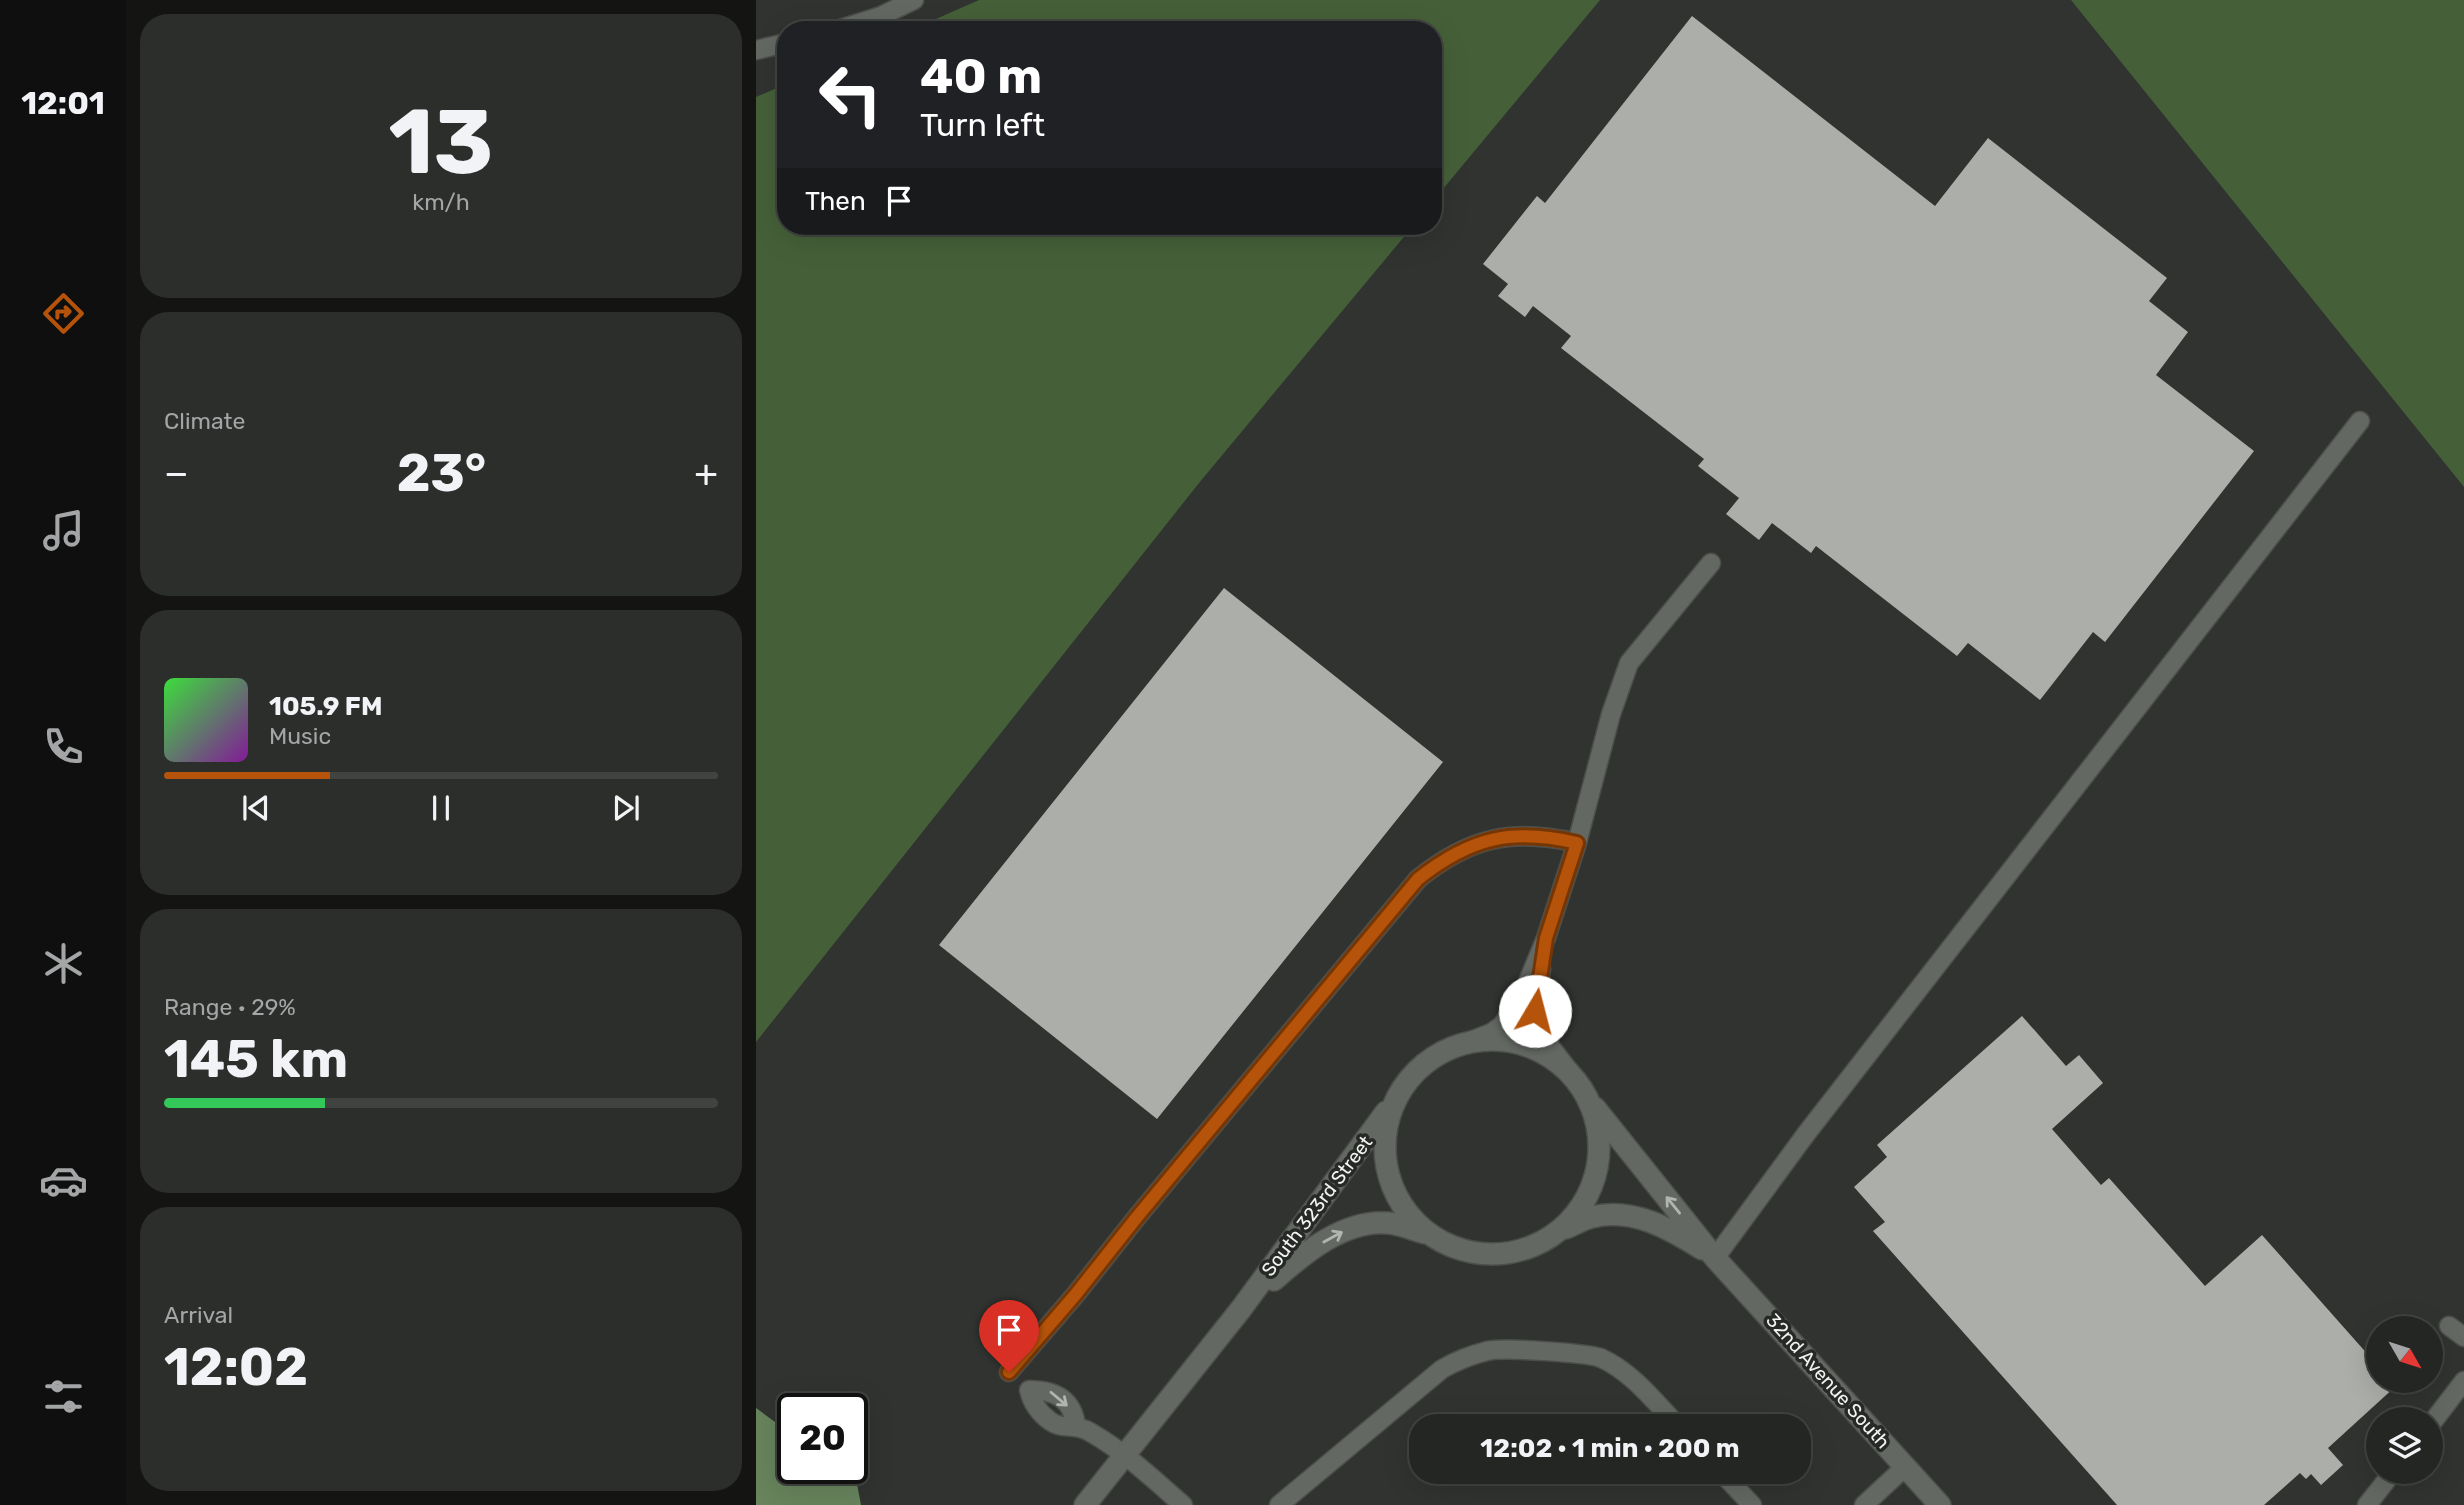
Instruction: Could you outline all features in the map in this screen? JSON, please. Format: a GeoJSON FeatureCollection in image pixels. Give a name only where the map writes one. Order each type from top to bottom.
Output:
{"type":"FeatureCollection","features":[{"type":"Feature","properties":{"kind":"street"},"geometry":{"type":"LineString","coordinates":[[1473,1040],[1509,1040],[1542,1051],[1570,1072],[1590,1102],[1599,1136],[1597,1171],[1584,1204],[1559,1231],[1528,1249],[1493,1255],[1458,1250],[1425,1233],[1401,1207],[1387,1174],[1384,1138],[1393,1104],[1412,1074],[1440,1052],[1473,1040]]}},
{"type":"Feature","properties":{"kind":"street","name":"32nd Avenue South"},"geometry":{"type":"LineString","coordinates":[[1590,1102],[1715,1258],[1940,1505]]}},
{"type":"Feature","properties":{"kind":"street","name":"South 323rd Street"},"geometry":{"type":"LineString","coordinates":[[1086,1505],[1241,1309],[1393,1104]]}},
{"type":"Feature","properties":{"kind":"street","name":"32nd Avenue South"},"geometry":{"type":"LineString","coordinates":[[1559,1231],[1591,1217],[1613,1215],[1636,1218],[1660,1224],[1715,1258]]}},
{"type":"Feature","properties":{"kind":"street","name":"South 323rd Street"},"geometry":{"type":"LineString","coordinates":[[1241,1309],[1293,1263],[1345,1230],[1367,1224],[1389,1223],[1425,1233]]}},
{"type":"Feature","properties":{"kind":"lane"},"geometry":{"type":"LineString","coordinates":[[865,21],[914,0]]}},
{"type":"Feature","properties":{"kind":"lane"},"geometry":{"type":"LineString","coordinates":[[756,50],[777,45]]}},
{"type":"Feature","properties":{"kind":"lane"},"geometry":{"type":"LineString","coordinates":[[1715,1258],[1806,1134],[2360,421]]}},
{"type":"Feature","properties":{"kind":"lane"},"geometry":{"type":"LineString","coordinates":[[1473,1040],[1491,1033],[1512,1014],[1546,938],[1577,843],[1611,714],[1629,663],[1711,563]]}},
{"type":"Feature","properties":{"kind":"lane"},"geometry":{"type":"LineString","coordinates":[[1009,1372],[1418,879],[1440,862],[1483,840],[1519,835],[1548,836],[1577,843]]}},
{"type":"Feature","properties":{"kind":"lane"},"geometry":{"type":"LineString","coordinates":[[1546,938],[1535,1011],[1539,1032],[1570,1072]]}},
{"type":"Feature","properties":{"kind":"lane"},"geometry":{"type":"LineString","coordinates":[[2449,1326],[2464,1337]]}},
{"type":"Feature","properties":{"kind":"lane"},"geometry":{"type":"LineString","coordinates":[[1279,1505],[1442,1369],[1456,1361],[1490,1350],[1582,1354],[1600,1358],[1642,1388],[1667,1414]]}},
{"type":"Feature","properties":{"kind":"lane"},"geometry":{"type":"LineString","coordinates":[[2443,1408],[2464,1381]]}},
{"type":"Feature","properties":{"kind":"lane"},"geometry":{"type":"LineString","coordinates":[[1076,1425],[1125,1455],[1183,1505]]}},
{"type":"Feature","properties":{"kind":"lane"},"geometry":{"type":"LineString","coordinates":[[1864,1505],[1905,1467]]}},
{"type":"Feature","properties":{"kind":"lane"},"geometry":{"type":"LineString","coordinates":[[1732,1484],[1752,1505]]}},
{"type":"Feature","properties":{"kind":"lane"},"geometry":{"type":"LineString","coordinates":[[2367,1505],[2384,1484]]}},
{"type":"Feature","properties":{"kind":"shaded area"},"geometry":{"type":"Polygon","coordinates":[[[979,0],[1600,0],[1442,190],[1442,21],[931,21],[979,0]]]}},
{"type":"Feature","properties":{"kind":"shaded area"},"geometry":{"type":"Polygon","coordinates":[[[2071,0],[2464,0],[2464,487],[2071,0]]]}},
{"type":"Feature","properties":{"kind":"shaded area"},"geometry":{"type":"Polygon","coordinates":[[[777,88],[777,235],[1406,235],[1199,483],[756,1042],[756,97],[777,88]]]}},
{"type":"Feature","properties":{"kind":"shaded area"},"geometry":{"type":"Polygon","coordinates":[[[756,1408],[777,1423],[777,1484],[857,1484],[861,1505],[756,1505],[756,1408]]]}},
{"type":"Feature","properties":{"kind":"building"},"geometry":{"type":"Polygon","coordinates":[[[1692,16],[1935,206],[1988,138],[2167,278],[2149,301],[2188,332],[2156,375],[2254,451],[2105,642],[2093,632],[2040,700],[1968,643],[1957,656],[1816,546],[1811,553],[1772,523],[1759,540],[1726,514],[1739,498],[1698,466],[1704,459],[1561,348],[1571,336],[1533,306],[1525,317],[1498,296],[1508,284],[1483,264],[1537,196],[1545,203],[1692,16]]]}},
{"type":"Feature","properties":{"kind":"building"},"geometry":{"type":"Polygon","coordinates":[[[1224,588],[1443,762],[1157,1119],[939,945],[1224,588]]]}},
{"type":"Feature","properties":{"kind":"building"},"geometry":{"type":"Polygon","coordinates":[[[2022,1016],[2066,1066],[2079,1055],[2103,1083],[2052,1129],[2101,1185],[2109,1178],[2205,1286],[2262,1235],[2366,1352],[2366,1393],[2388,1393],[2373,1407],[2366,1407],[2366,1413],[2328,1448],[2343,1465],[2321,1485],[2311,1474],[2306,1479],[2300,1473],[2264,1505],[2117,1505],[1873,1231],[1885,1222],[1854,1187],[1887,1157],[1877,1145],[2022,1016]]]}},
{"type":"Feature","properties":{"kind":"route"},"geometry":{"type":"LineString","coordinates":[[1009,1372],[1418,879],[1440,862],[1483,840],[1519,835],[1548,836],[1577,843],[1546,938],[1535,1011]]}}]}
